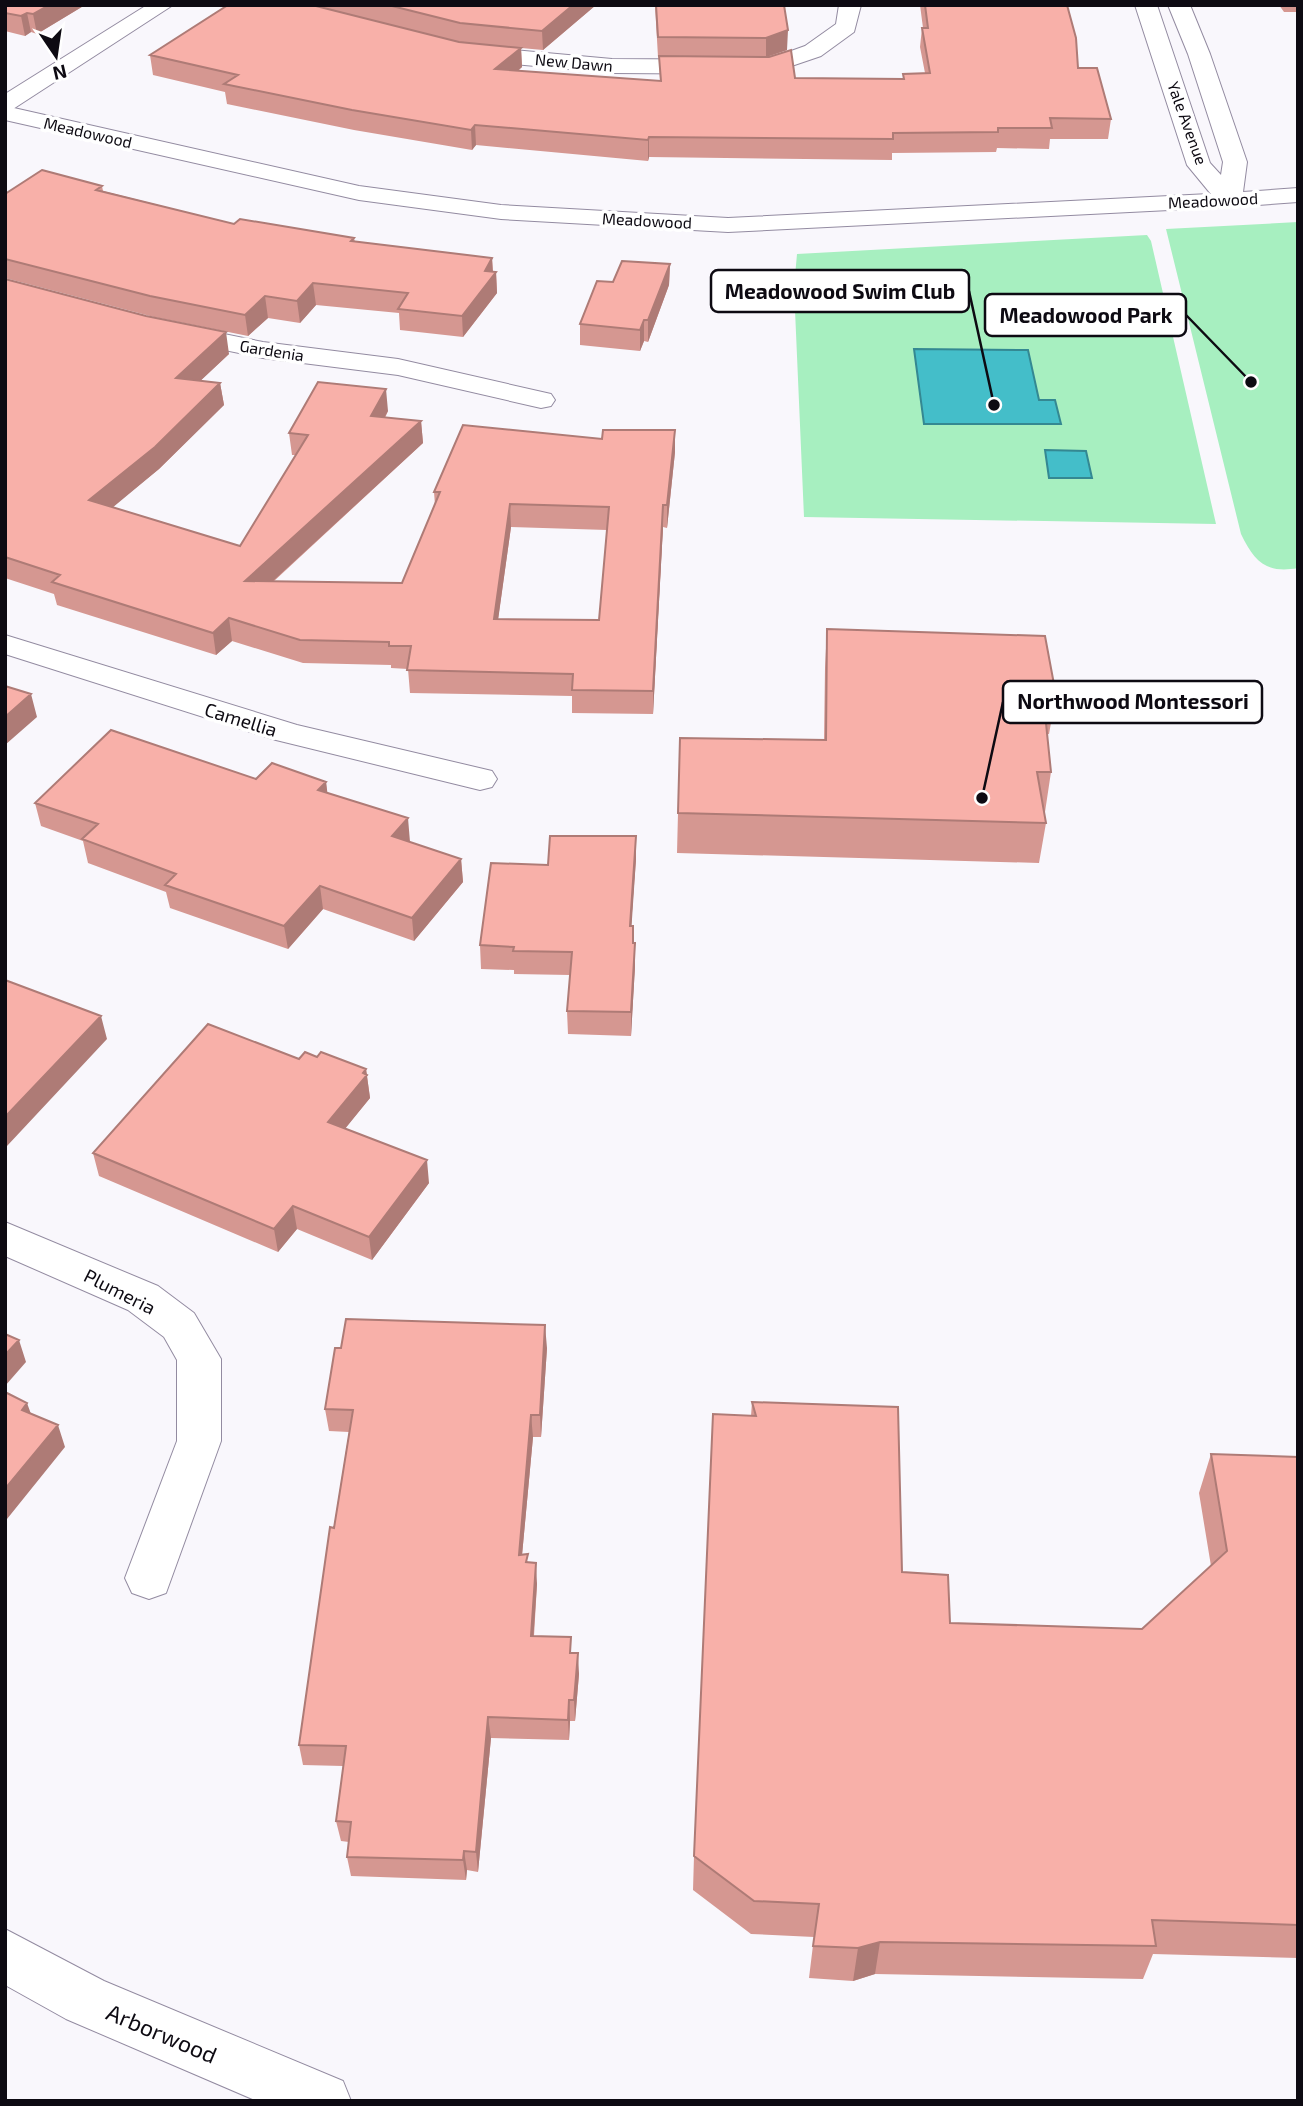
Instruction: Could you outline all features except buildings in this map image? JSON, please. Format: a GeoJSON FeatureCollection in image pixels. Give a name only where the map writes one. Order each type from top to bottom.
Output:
{"type":"FeatureCollection","features":[{"type":"Feature","properties":{"kind":"street"},"geometry":{"type":"LineString","coordinates":[[5,104],[162,5]]}},
{"type":"Feature","properties":{"kind":"street","name":"New Dawn"},"geometry":{"type":"LineString","coordinates":[[447,49],[612,66],[768,67],[813,51],[846,27],[850,5]]}},
{"type":"Feature","properties":{"kind":"street","name":"Yale Avenue"},"geometry":{"type":"LineString","coordinates":[[1146,5],[1199,165],[1229,200]]}},
{"type":"Feature","properties":{"kind":"street","name":"Yale Avenue"},"geometry":{"type":"LineString","coordinates":[[1179,5],[1199,54],[1235,162],[1229,200]]}},
{"type":"Feature","properties":{"kind":"street","name":"Meadowood"},"geometry":{"type":"LineString","coordinates":[[5,113],[359,193],[501,212],[728,225],[1298,195]]}},
{"type":"Feature","properties":{"kind":"street","name":"Gardenia"},"geometry":{"type":"LineString","coordinates":[[150,327],[264,349],[398,367],[541,400]]}},
{"type":"Feature","properties":{"kind":"street","name":"Camellia"},"geometry":{"type":"LineString","coordinates":[[5,644],[288,733],[480,779]]}},
{"type":"Feature","properties":{"kind":"street","name":"Plumeria"},"geometry":{"type":"LineString","coordinates":[[5,1238],[143,1298],[179,1325],[199,1359],[199,1441],[149,1578]]}},
{"type":"Feature","properties":{"kind":"street","name":"Arborwood"},"geometry":{"type":"LineString","coordinates":[[5,1955],[85,2000],[322,2100]]}},
{"type":"Feature","properties":{"kind":"green space"},"geometry":{"type":"Polygon","coordinates":[[[1298,222],[1298,568],[1277,569],[1256,558],[1241,534],[1166,229],[1298,222]]]}},
{"type":"Feature","properties":{"kind":"green space"},"geometry":{"type":"Polygon","coordinates":[[[1147,235],[1151,241],[1216,524],[804,517],[794,287],[797,254],[1147,235]]]}},
{"type":"Feature","properties":{"kind":"water"},"geometry":{"type":"Polygon","coordinates":[[[914,349],[1028,350],[1039,400],[1055,400],[1061,424],[924,424],[914,349]]]}},
{"type":"Feature","properties":{"kind":"water"},"geometry":{"type":"Polygon","coordinates":[[[1045,450],[1086,451],[1092,478],[1049,478],[1045,450]]]}},
{"type":"Feature","properties":{"kind":"place","name":"Meadowood Park"},"geometry":{"type":"Point","coordinates":[1251,382]}},
{"type":"Feature","properties":{"kind":"place","name":"Meadowood Swim Club"},"geometry":{"type":"Point","coordinates":[994,405]}},
{"type":"Feature","properties":{"kind":"place","name":"Northwood Montessori"},"geometry":{"type":"Point","coordinates":[982,798]}}]}
